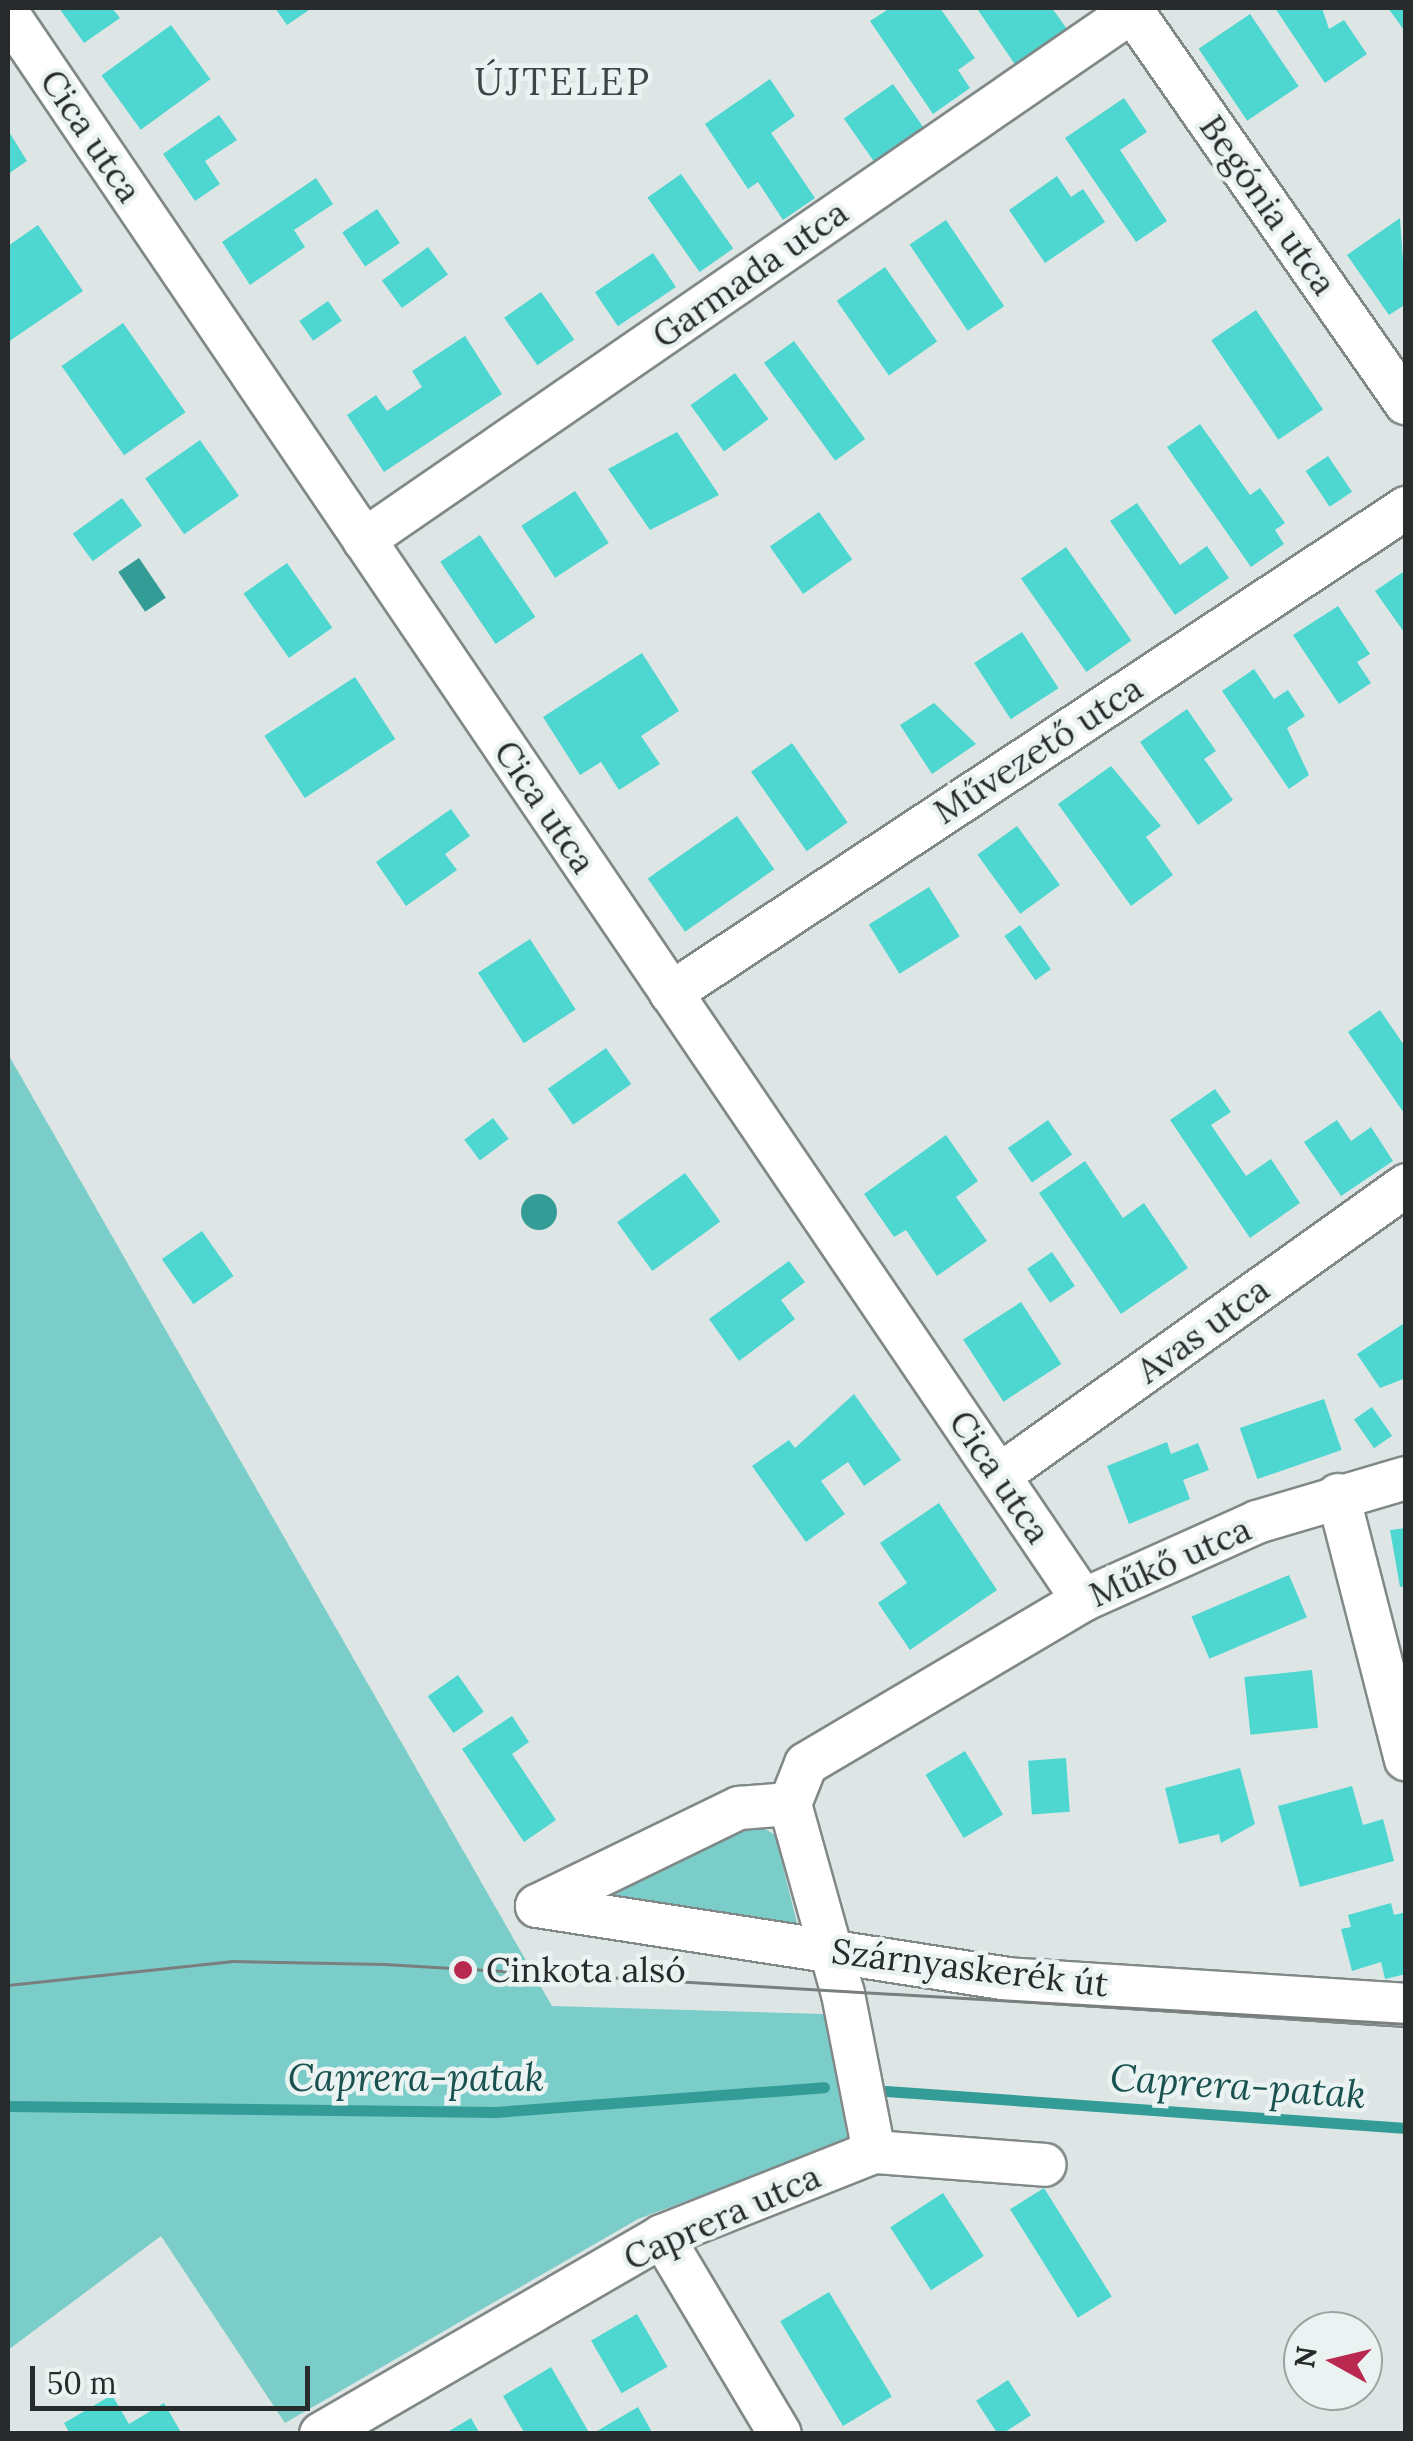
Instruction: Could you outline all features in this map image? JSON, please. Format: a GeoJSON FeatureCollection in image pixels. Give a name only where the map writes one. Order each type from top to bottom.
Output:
{"type":"FeatureCollection","features":[{"type":"Feature","properties":{"kind":"street","name":"Begónia utca"},"geometry":{"type":"LineString","coordinates":[[1133,9],[1406,404]]}},
{"type":"Feature","properties":{"kind":"street","name":"Garmada utca"},"geometry":{"type":"LineString","coordinates":[[364,540],[1133,9]]}},
{"type":"Feature","properties":{"kind":"street","name":"Cica utca"},"geometry":{"type":"LineString","coordinates":[[8,14],[1083,1600]]}},
{"type":"Feature","properties":{"kind":"street","name":"Művezető utca"},"geometry":{"type":"LineString","coordinates":[[671,993],[1406,508]]}},
{"type":"Feature","properties":{"kind":"street","name":"Avas utca"},"geometry":{"type":"LineString","coordinates":[[1000,1475],[1406,1185]]}},
{"type":"Feature","properties":{"kind":"street","name":"Műkő utca"},"geometry":{"type":"LineString","coordinates":[[790,1804],[806,1764],[1083,1600],[1338,1494],[1406,1478]]}},
{"type":"Feature","properties":{"kind":"street"},"geometry":{"type":"LineString","coordinates":[[1338,1494],[1406,1759]]}},
{"type":"Feature","properties":{"kind":"street"},"geometry":{"type":"LineString","coordinates":[[790,1804],[808,1878],[832,1951],[874,2152]]}},
{"type":"Feature","properties":{"kind":"street","name":"Szárnyaskerék út"},"geometry":{"type":"LineString","coordinates":[[790,1804],[739,1808],[537,1906],[1006,1979],[1406,2005]]}},
{"type":"Feature","properties":{"kind":"street","name":"Caprera utca"},"geometry":{"type":"LineString","coordinates":[[321,2434],[662,2236],[874,2152],[1045,2165]]}},
{"type":"Feature","properties":{"kind":"street"},"geometry":{"type":"LineString","coordinates":[[662,2236],[780,2434]]}},
{"type":"Feature","properties":{"kind":"shaded area"},"geometry":{"type":"Polygon","coordinates":[[[139,558],[166,598],[145,612],[118,572],[139,558]]]}},
{"type":"Feature","properties":{"kind":"shaded area"},"geometry":{"type":"Polygon","coordinates":[[[8,1054],[552,2006],[824,2014],[848,2141],[638,2219],[285,2423],[161,2236],[8,2350],[8,1054]]]}},
{"type":"Feature","properties":{"kind":"shaded area"},"geometry":{"type":"Polygon","coordinates":[[[539,1194],[552,1199],[557,1212],[552,1225],[539,1230],[526,1225],[521,1212],[526,1199],[539,1194]]]}},
{"type":"Feature","properties":{"kind":"shaded area"},"geometry":{"type":"Polygon","coordinates":[[[747,1817],[775,1835],[800,1935],[600,1903],[747,1817]]]}},
{"type":"Feature","properties":{"kind":"building"},"geometry":{"type":"Polygon","coordinates":[[[59,8],[112,8],[120,18],[84,43],[59,8]]]}},
{"type":"Feature","properties":{"kind":"building"},"geometry":{"type":"Polygon","coordinates":[[[275,8],[312,8],[287,25],[275,8]]]}},
{"type":"Feature","properties":{"kind":"building"},"geometry":{"type":"Polygon","coordinates":[[[890,8],[940,8],[975,58],[958,70],[970,88],[933,114],[870,21],[890,8]]]}},
{"type":"Feature","properties":{"kind":"building"},"geometry":{"type":"Polygon","coordinates":[[[1052,8],[1072,36],[1020,72],[978,10],[1052,8]]]}},
{"type":"Feature","properties":{"kind":"building"},"geometry":{"type":"Polygon","coordinates":[[[1275,8],[1322,8],[1329,29],[1344,20],[1367,54],[1325,83],[1275,8]]]}},
{"type":"Feature","properties":{"kind":"building"},"geometry":{"type":"Polygon","coordinates":[[[1388,8],[1406,8],[1406,33],[1388,8]]]}},
{"type":"Feature","properties":{"kind":"building"},"geometry":{"type":"Polygon","coordinates":[[[1250,14],[1299,86],[1247,121],[1199,49],[1250,14]]]}},
{"type":"Feature","properties":{"kind":"building"},"geometry":{"type":"Polygon","coordinates":[[[171,25],[210,79],[141,130],[101,76],[171,25]]]}},
{"type":"Feature","properties":{"kind":"building"},"geometry":{"type":"Polygon","coordinates":[[[770,79],[795,116],[771,133],[815,198],[783,220],[758,182],[748,189],[705,124],[770,79]]]}},
{"type":"Feature","properties":{"kind":"building"},"geometry":{"type":"Polygon","coordinates":[[[893,84],[925,129],[875,163],[844,118],[893,84]]]}},
{"type":"Feature","properties":{"kind":"building"},"geometry":{"type":"Polygon","coordinates":[[[1124,98],[1147,132],[1120,150],[1167,221],[1136,242],[1065,138],[1124,98]]]}},
{"type":"Feature","properties":{"kind":"building"},"geometry":{"type":"Polygon","coordinates":[[[219,115],[237,140],[205,161],[220,184],[195,201],[163,154],[219,115]]]}},
{"type":"Feature","properties":{"kind":"building"},"geometry":{"type":"Polygon","coordinates":[[[8,130],[27,161],[8,174],[8,130]]]}},
{"type":"Feature","properties":{"kind":"building"},"geometry":{"type":"Polygon","coordinates":[[[681,174],[733,249],[700,272],[647,198],[681,174]]]}},
{"type":"Feature","properties":{"kind":"building"},"geometry":{"type":"Polygon","coordinates":[[[1057,176],[1071,197],[1083,189],[1105,222],[1045,263],[1009,210],[1057,176]]]}},
{"type":"Feature","properties":{"kind":"building"},"geometry":{"type":"Polygon","coordinates":[[[316,178],[333,204],[294,230],[305,247],[250,285],[222,242],[316,178]]]}},
{"type":"Feature","properties":{"kind":"building"},"geometry":{"type":"Polygon","coordinates":[[[377,209],[400,243],[365,266],[342,232],[377,209]]]}},
{"type":"Feature","properties":{"kind":"building"},"geometry":{"type":"Polygon","coordinates":[[[1400,218],[1406,304],[1389,315],[1347,255],[1400,218]]]}},
{"type":"Feature","properties":{"kind":"building"},"geometry":{"type":"Polygon","coordinates":[[[946,220],[1004,306],[968,331],[910,245],[946,220]]]}},
{"type":"Feature","properties":{"kind":"building"},"geometry":{"type":"Polygon","coordinates":[[[38,225],[83,291],[8,342],[8,246],[38,225]]]}},
{"type":"Feature","properties":{"kind":"building"},"geometry":{"type":"Polygon","coordinates":[[[428,247],[448,275],[402,308],[382,281],[428,247]]]}},
{"type":"Feature","properties":{"kind":"building"},"geometry":{"type":"Polygon","coordinates":[[[653,253],[676,287],[618,326],[595,292],[653,253]]]}},
{"type":"Feature","properties":{"kind":"building"},"geometry":{"type":"Polygon","coordinates":[[[885,267],[937,342],[889,375],[837,301],[885,267]]]}},
{"type":"Feature","properties":{"kind":"building"},"geometry":{"type":"Polygon","coordinates":[[[541,292],[574,340],[537,365],[504,318],[541,292]]]}},
{"type":"Feature","properties":{"kind":"building"},"geometry":{"type":"Polygon","coordinates":[[[328,301],[342,321],[313,341],[299,321],[328,301]]]}},
{"type":"Feature","properties":{"kind":"building"},"geometry":{"type":"Polygon","coordinates":[[[1256,310],[1323,409],[1278,440],[1211,340],[1256,310]]]}},
{"type":"Feature","properties":{"kind":"building"},"geometry":{"type":"Polygon","coordinates":[[[123,323],[186,412],[124,455],[62,366],[123,323]]]}},
{"type":"Feature","properties":{"kind":"building"},"geometry":{"type":"Polygon","coordinates":[[[465,336],[502,394],[384,472],[347,415],[376,395],[387,411],[422,387],[412,371],[465,336]]]}},
{"type":"Feature","properties":{"kind":"building"},"geometry":{"type":"Polygon","coordinates":[[[794,341],[865,439],[835,461],[764,363],[794,341]]]}},
{"type":"Feature","properties":{"kind":"building"},"geometry":{"type":"Polygon","coordinates":[[[735,373],[769,419],[724,451],[691,405],[735,373]]]}},
{"type":"Feature","properties":{"kind":"building"},"geometry":{"type":"Polygon","coordinates":[[[1200,424],[1250,495],[1260,488],[1285,523],[1275,530],[1284,544],[1251,567],[1167,447],[1200,424]]]}},
{"type":"Feature","properties":{"kind":"building"},"geometry":{"type":"Polygon","coordinates":[[[677,432],[719,495],[650,530],[608,469],[677,432]]]}},
{"type":"Feature","properties":{"kind":"building"},"geometry":{"type":"Polygon","coordinates":[[[200,440],[239,496],[184,534],[145,478],[200,440]]]}},
{"type":"Feature","properties":{"kind":"building"},"geometry":{"type":"Polygon","coordinates":[[[1328,456],[1352,492],[1330,507],[1306,471],[1328,456]]]}},
{"type":"Feature","properties":{"kind":"building"},"geometry":{"type":"Polygon","coordinates":[[[575,491],[609,543],[555,578],[521,526],[575,491]]]}},
{"type":"Feature","properties":{"kind":"building"},"geometry":{"type":"Polygon","coordinates":[[[122,498],[142,526],[93,561],[73,534],[122,498]]]}},
{"type":"Feature","properties":{"kind":"building"},"geometry":{"type":"Polygon","coordinates":[[[1137,503],[1180,565],[1207,546],[1229,578],[1175,615],[1110,521],[1137,503]]]}},
{"type":"Feature","properties":{"kind":"building"},"geometry":{"type":"Polygon","coordinates":[[[819,512],[852,560],[803,594],[770,546],[819,512]]]}},
{"type":"Feature","properties":{"kind":"building"},"geometry":{"type":"Polygon","coordinates":[[[480,535],[535,617],[496,644],[440,562],[480,535]]]}},
{"type":"Feature","properties":{"kind":"building"},"geometry":{"type":"Polygon","coordinates":[[[1066,547],[1131,640],[1086,672],[1021,579],[1066,547]]]}},
{"type":"Feature","properties":{"kind":"building"},"geometry":{"type":"Polygon","coordinates":[[[287,563],[332,628],[289,658],[244,593],[287,563]]]}},
{"type":"Feature","properties":{"kind":"building"},"geometry":{"type":"Polygon","coordinates":[[[1406,570],[1406,635],[1375,591],[1406,570]]]}},
{"type":"Feature","properties":{"kind":"building"},"geometry":{"type":"Polygon","coordinates":[[[1338,606],[1370,654],[1357,662],[1371,683],[1339,704],[1293,635],[1338,606]]]}},
{"type":"Feature","properties":{"kind":"building"},"geometry":{"type":"Polygon","coordinates":[[[1022,632],[1058,688],[1011,719],[974,663],[1022,632]]]}},
{"type":"Feature","properties":{"kind":"building"},"geometry":{"type":"Polygon","coordinates":[[[642,653],[679,711],[641,736],[660,764],[619,790],[601,762],[580,775],[543,717],[642,653]]]}},
{"type":"Feature","properties":{"kind":"building"},"geometry":{"type":"Polygon","coordinates":[[[1254,669],[1274,699],[1288,690],[1305,716],[1287,728],[1309,775],[1289,789],[1222,691],[1254,669]]]}},
{"type":"Feature","properties":{"kind":"building"},"geometry":{"type":"Polygon","coordinates":[[[355,677],[395,739],[305,798],[264,736],[355,677]]]}},
{"type":"Feature","properties":{"kind":"building"},"geometry":{"type":"Polygon","coordinates":[[[934,703],[976,744],[932,774],[900,725],[934,703]]]}},
{"type":"Feature","properties":{"kind":"building"},"geometry":{"type":"Polygon","coordinates":[[[1187,709],[1216,751],[1204,759],[1233,800],[1198,825],[1140,742],[1187,709]]]}},
{"type":"Feature","properties":{"kind":"building"},"geometry":{"type":"Polygon","coordinates":[[[792,743],[848,822],[807,851],[751,772],[792,743]]]}},
{"type":"Feature","properties":{"kind":"building"},"geometry":{"type":"Polygon","coordinates":[[[1111,766],[1161,826],[1146,837],[1173,875],[1131,906],[1058,804],[1111,766]]]}},
{"type":"Feature","properties":{"kind":"building"},"geometry":{"type":"Polygon","coordinates":[[[451,809],[470,836],[445,854],[457,870],[406,906],[376,862],[451,809]]]}},
{"type":"Feature","properties":{"kind":"building"},"geometry":{"type":"Polygon","coordinates":[[[737,816],[774,869],[685,932],[648,879],[737,816]]]}},
{"type":"Feature","properties":{"kind":"building"},"geometry":{"type":"Polygon","coordinates":[[[1017,826],[1060,885],[1020,914],[977,855],[1017,826]]]}},
{"type":"Feature","properties":{"kind":"building"},"geometry":{"type":"Polygon","coordinates":[[[929,887],[960,936],[900,974],[869,925],[929,887]]]}},
{"type":"Feature","properties":{"kind":"building"},"geometry":{"type":"Polygon","coordinates":[[[1020,925],[1051,969],[1035,980],[1004,936],[1020,925]]]}},
{"type":"Feature","properties":{"kind":"building"},"geometry":{"type":"Polygon","coordinates":[[[530,939],[576,1009],[524,1043],[478,973],[530,939]]]}},
{"type":"Feature","properties":{"kind":"building"},"geometry":{"type":"Polygon","coordinates":[[[1380,1010],[1406,1048],[1406,1116],[1348,1032],[1380,1010]]]}},
{"type":"Feature","properties":{"kind":"building"},"geometry":{"type":"Polygon","coordinates":[[[606,1048],[631,1084],[573,1125],[548,1089],[606,1048]]]}},
{"type":"Feature","properties":{"kind":"building"},"geometry":{"type":"Polygon","coordinates":[[[1215,1089],[1231,1112],[1211,1125],[1246,1176],[1271,1159],[1300,1203],[1250,1238],[1170,1120],[1215,1089]]]}},
{"type":"Feature","properties":{"kind":"building"},"geometry":{"type":"Polygon","coordinates":[[[493,1118],[509,1139],[480,1160],[464,1140],[493,1118]]]}},
{"type":"Feature","properties":{"kind":"building"},"geometry":{"type":"Polygon","coordinates":[[[1048,1120],[1072,1154],[1032,1183],[1008,1148],[1048,1120]]]}},
{"type":"Feature","properties":{"kind":"building"},"geometry":{"type":"Polygon","coordinates":[[[1337,1120],[1351,1141],[1371,1127],[1393,1161],[1341,1196],[1304,1142],[1337,1120]]]}},
{"type":"Feature","properties":{"kind":"building"},"geometry":{"type":"Polygon","coordinates":[[[946,1135],[978,1181],[956,1197],[987,1241],[937,1276],[906,1230],[894,1237],[864,1194],[946,1135]]]}},
{"type":"Feature","properties":{"kind":"building"},"geometry":{"type":"Polygon","coordinates":[[[1085,1161],[1123,1218],[1144,1203],[1188,1268],[1121,1314],[1039,1193],[1085,1161]]]}},
{"type":"Feature","properties":{"kind":"building"},"geometry":{"type":"Polygon","coordinates":[[[685,1173],[720,1222],[652,1271],[617,1222],[685,1173]]]}},
{"type":"Feature","properties":{"kind":"building"},"geometry":{"type":"Polygon","coordinates":[[[202,1231],[234,1276],[193,1304],[162,1259],[202,1231]]]}},
{"type":"Feature","properties":{"kind":"building"},"geometry":{"type":"Polygon","coordinates":[[[1052,1252],[1075,1286],[1050,1303],[1027,1269],[1052,1252]]]}},
{"type":"Feature","properties":{"kind":"building"},"geometry":{"type":"Polygon","coordinates":[[[789,1261],[805,1282],[781,1300],[795,1319],[739,1361],[709,1319],[789,1261]]]}},
{"type":"Feature","properties":{"kind":"building"},"geometry":{"type":"Polygon","coordinates":[[[1021,1302],[1061,1364],[1003,1402],[963,1340],[1021,1302]]]}},
{"type":"Feature","properties":{"kind":"building"},"geometry":{"type":"Polygon","coordinates":[[[1406,1322],[1406,1378],[1380,1388],[1357,1354],[1406,1322]]]}},
{"type":"Feature","properties":{"kind":"building"},"geometry":{"type":"Polygon","coordinates":[[[854,1394],[901,1460],[864,1486],[848,1462],[821,1481],[845,1514],[806,1542],[752,1466],[789,1440],[795,1448],[854,1394]]]}},
{"type":"Feature","properties":{"kind":"building"},"geometry":{"type":"Polygon","coordinates":[[[1324,1399],[1342,1450],[1257,1479],[1240,1428],[1324,1399]]]}},
{"type":"Feature","properties":{"kind":"building"},"geometry":{"type":"Polygon","coordinates":[[[1372,1407],[1392,1436],[1374,1448],[1354,1420],[1372,1407]]]}},
{"type":"Feature","properties":{"kind":"building"},"geometry":{"type":"Polygon","coordinates":[[[1167,1442],[1171,1454],[1198,1443],[1209,1470],[1183,1480],[1190,1499],[1129,1524],[1107,1466],[1167,1442]]]}},
{"type":"Feature","properties":{"kind":"building"},"geometry":{"type":"Polygon","coordinates":[[[939,1503],[997,1590],[910,1650],[878,1603],[907,1583],[880,1543],[939,1503]]]}},
{"type":"Feature","properties":{"kind":"building"},"geometry":{"type":"Polygon","coordinates":[[[1406,1528],[1406,1586],[1400,1587],[1390,1530],[1406,1528]]]}},
{"type":"Feature","properties":{"kind":"building"},"geometry":{"type":"Polygon","coordinates":[[[1289,1575],[1307,1617],[1209,1659],[1191,1616],[1289,1575]]]}},
{"type":"Feature","properties":{"kind":"building"},"geometry":{"type":"Polygon","coordinates":[[[1312,1670],[1318,1728],[1250,1735],[1244,1677],[1312,1670]]]}},
{"type":"Feature","properties":{"kind":"building"},"geometry":{"type":"Polygon","coordinates":[[[458,1675],[484,1712],[454,1733],[428,1696],[458,1675]]]}},
{"type":"Feature","properties":{"kind":"building"},"geometry":{"type":"Polygon","coordinates":[[[512,1716],[529,1742],[512,1754],[556,1820],[524,1842],[462,1749],[512,1716]]]}},
{"type":"Feature","properties":{"kind":"building"},"geometry":{"type":"Polygon","coordinates":[[[965,1751],[1003,1814],[964,1838],[926,1775],[965,1751]]]}},
{"type":"Feature","properties":{"kind":"building"},"geometry":{"type":"Polygon","coordinates":[[[1066,1758],[1070,1812],[1032,1815],[1028,1761],[1066,1758]]]}},
{"type":"Feature","properties":{"kind":"building"},"geometry":{"type":"Polygon","coordinates":[[[1240,1768],[1255,1824],[1221,1843],[1219,1834],[1179,1844],[1165,1788],[1240,1768]]]}},
{"type":"Feature","properties":{"kind":"building"},"geometry":{"type":"Polygon","coordinates":[[[1352,1786],[1363,1825],[1383,1819],[1394,1861],[1300,1887],[1278,1806],[1352,1786]]]}},
{"type":"Feature","properties":{"kind":"building"},"geometry":{"type":"Polygon","coordinates":[[[1391,1903],[1394,1915],[1406,1912],[1406,1974],[1385,1979],[1381,1962],[1352,1971],[1341,1929],[1351,1927],[1348,1915],[1391,1903]]]}},
{"type":"Feature","properties":{"kind":"building"},"geometry":{"type":"Polygon","coordinates":[[[1044,2188],[1112,2297],[1078,2318],[1010,2209],[1044,2188]]]}},
{"type":"Feature","properties":{"kind":"building"},"geometry":{"type":"Polygon","coordinates":[[[943,2193],[984,2256],[931,2290],[890,2227],[943,2193]]]}},
{"type":"Feature","properties":{"kind":"building"},"geometry":{"type":"Polygon","coordinates":[[[829,2292],[892,2397],[843,2426],[780,2321],[829,2292]]]}},
{"type":"Feature","properties":{"kind":"building"},"geometry":{"type":"Polygon","coordinates":[[[637,2314],[667,2367],[622,2393],[591,2340],[637,2314]]]}},
{"type":"Feature","properties":{"kind":"building"},"geometry":{"type":"Polygon","coordinates":[[[551,2367],[590,2434],[525,2434],[503,2396],[551,2367]]]}},
{"type":"Feature","properties":{"kind":"building"},"geometry":{"type":"Polygon","coordinates":[[[1008,2380],[1031,2415],[998,2434],[976,2401],[1008,2380]]]}},
{"type":"Feature","properties":{"kind":"building"},"geometry":{"type":"Polygon","coordinates":[[[112,2395],[129,2424],[164,2403],[182,2434],[70,2434],[64,2423],[112,2395]]]}},
{"type":"Feature","properties":{"kind":"building"},"geometry":{"type":"Polygon","coordinates":[[[638,2407],[653,2434],[597,2431],[638,2407]]]}},
{"type":"Feature","properties":{"kind":"building"},"geometry":{"type":"Polygon","coordinates":[[[471,2418],[480,2434],[444,2434],[471,2418]]]}},
{"type":"Feature","properties":{"kind":"waterway","name":"Caprera-patak"},"geometry":{"type":"LineString","coordinates":[[8,2106],[495,2112],[824,2087]]}},
{"type":"Feature","properties":{"kind":"waterway","name":"Caprera-patak"},"geometry":{"type":"LineString","coordinates":[[886,2091],[1406,2128]]}},
{"type":"Feature","properties":{"kind":"tram line"},"geometry":{"type":"LineString","coordinates":[[8,1985],[231,1961],[384,1964],[1406,2024]]}},
{"type":"Feature","properties":{"kind":"place","name":"Cinkota alsó"},"geometry":{"type":"Point","coordinates":[463,1970]}},
{"type":"Feature","properties":{"kind":"district","name":"ÚJTELEP"},"geometry":{"type":"Point","coordinates":[563,82]}}]}
